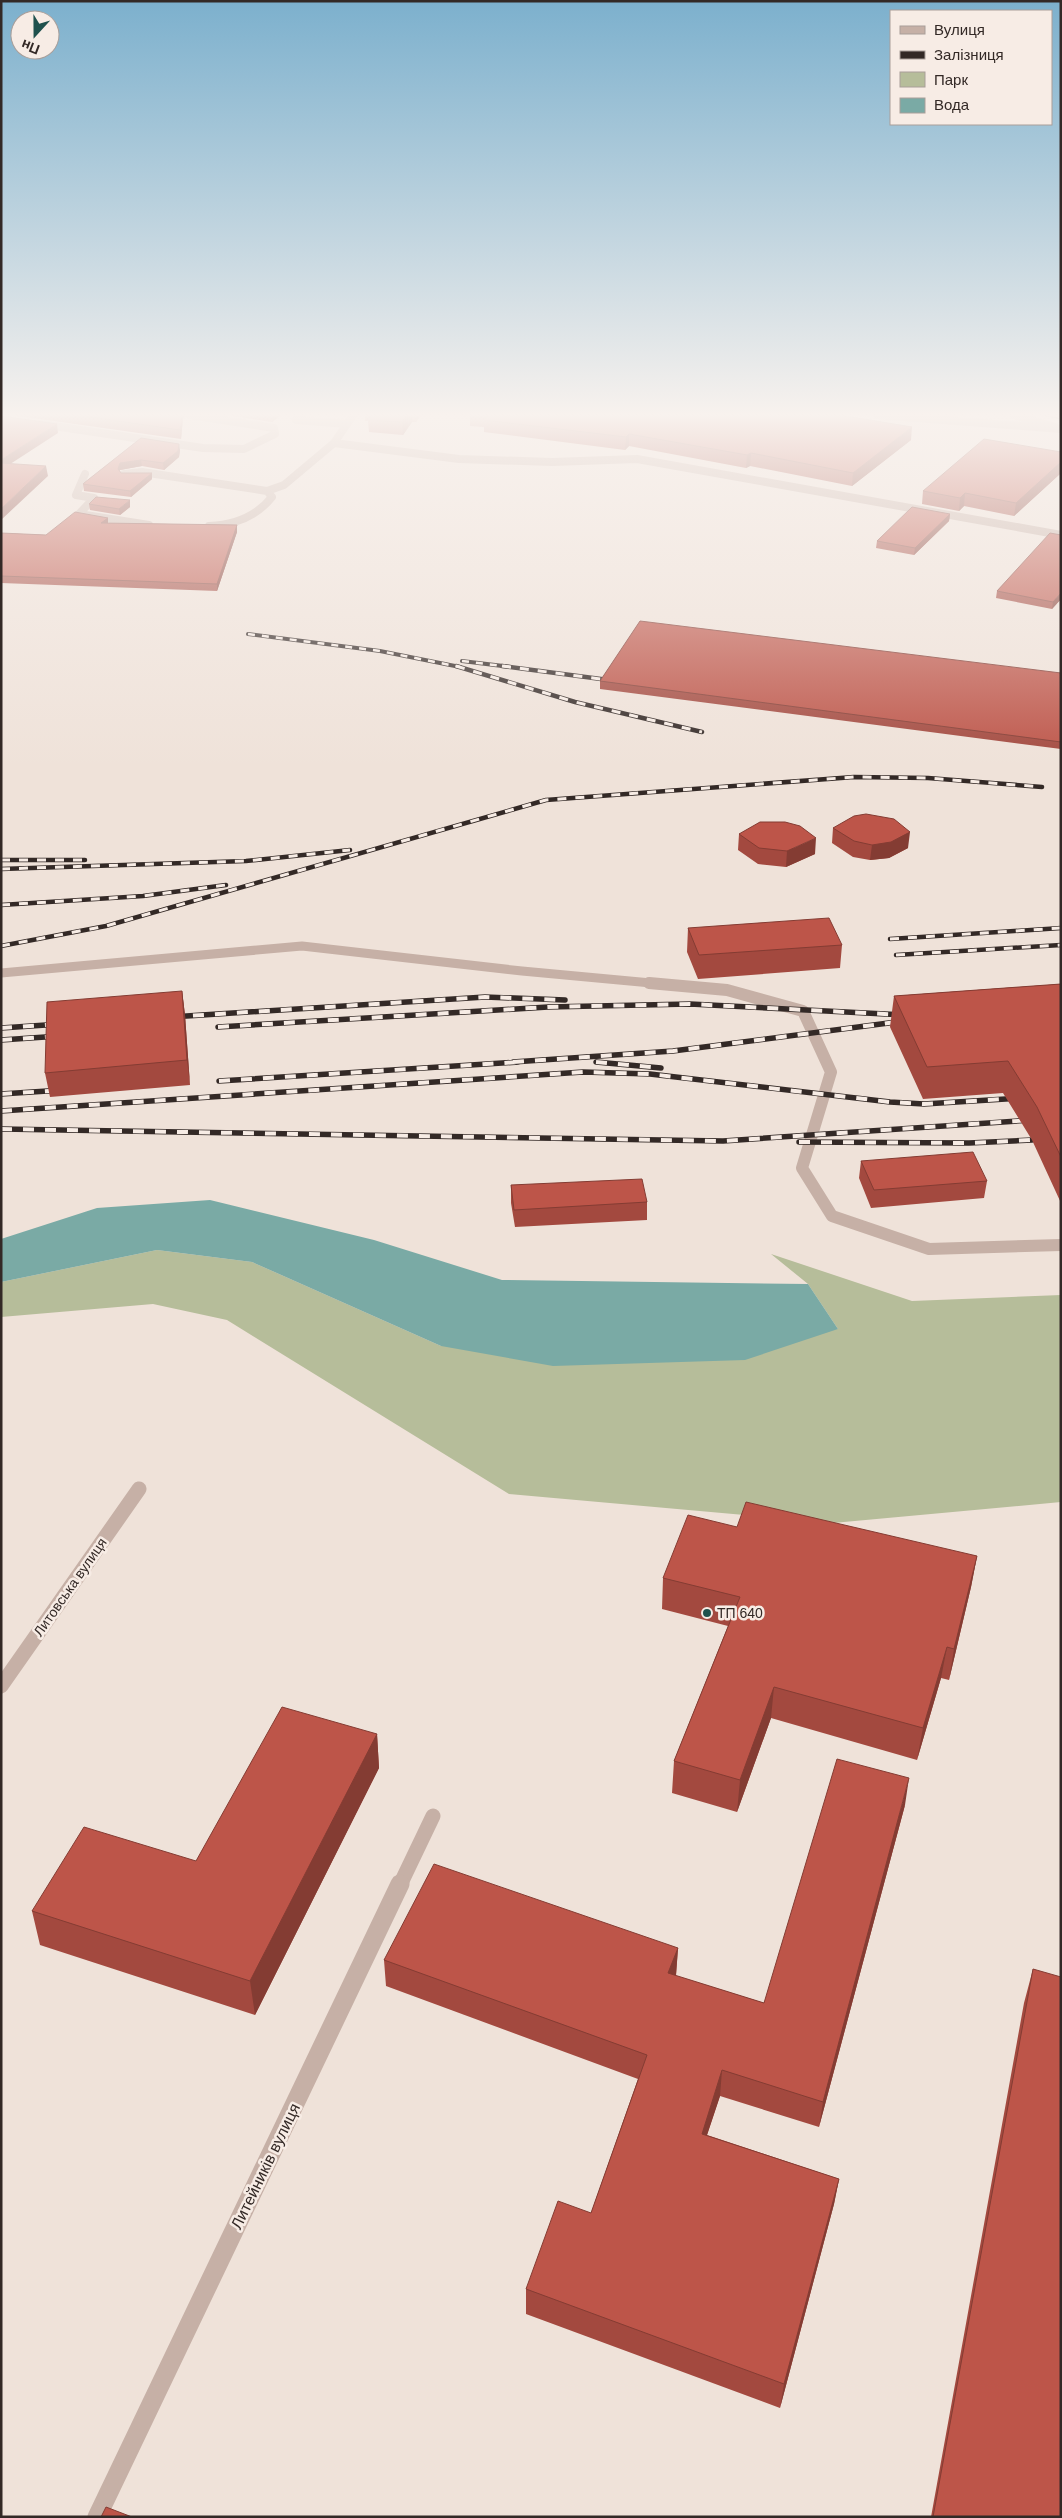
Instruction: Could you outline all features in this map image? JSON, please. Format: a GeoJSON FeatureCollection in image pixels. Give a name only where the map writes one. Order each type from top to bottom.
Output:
{"type":"FeatureCollection","features":[{"type":"Feature","properties":{"kind":"street"},"geometry":{"type":"LineString","coordinates":[[1047,533],[1061,535]]}},
{"type":"Feature","properties":{"kind":"street"},"geometry":{"type":"LineString","coordinates":[[1,973],[302,946],[522,971],[727,990],[803,1011],[831,1072],[802,1168],[832,1216],[929,1249],[1061,1245]]}},
{"type":"Feature","properties":{"kind":"street","name":"Литовська вулиця"},"geometry":{"type":"LineString","coordinates":[[1,1686],[139,1489]]}},
{"type":"Feature","properties":{"kind":"street","name":"Литейників вулиця"},"geometry":{"type":"LineString","coordinates":[[97,2517],[433,1816]]}},
{"type":"Feature","properties":{"kind":"green space"},"geometry":{"type":"Polygon","coordinates":[[[157,1250],[252,1262],[441,1346],[838,1329],[808,1284],[771,1254],[912,1301],[1061,1295],[1061,1502],[833,1523],[509,1494],[227,1320],[153,1304],[1,1317],[1,1282],[157,1250]]]}},
{"type":"Feature","properties":{"kind":"water"},"geometry":{"type":"Polygon","coordinates":[[[210,1200],[374,1240],[502,1280],[808,1284],[838,1329],[745,1360],[553,1366],[441,1346],[252,1262],[157,1250],[1,1282],[1,1239],[97,1208],[210,1200]]]}},
{"type":"Feature","properties":{"kind":"building"},"geometry":{"type":"Polygon","coordinates":[[[1,533],[46,535],[49,533],[234,533],[217,584],[1,576],[1,533]]]}},
{"type":"Feature","properties":{"kind":"building"},"geometry":{"type":"Polygon","coordinates":[[[886,533],[931,533],[915,548],[877,541],[886,533]]]}},
{"type":"Feature","properties":{"kind":"building"},"geometry":{"type":"Polygon","coordinates":[[[1050,533],[1061,535],[1061,593],[1053,602],[997,591],[1050,533]]]}},
{"type":"Feature","properties":{"kind":"building"},"geometry":{"type":"Polygon","coordinates":[[[640,621],[1061,673],[1061,742],[600,681],[640,621]]]}},
{"type":"Feature","properties":{"kind":"building"},"geometry":{"type":"Polygon","coordinates":[[[866,814],[894,819],[910,832],[891,842],[872,845],[854,841],[833,828],[854,816],[866,814]]]}},
{"type":"Feature","properties":{"kind":"building"},"geometry":{"type":"Polygon","coordinates":[[[760,822],[785,822],[800,826],[816,838],[787,851],[759,848],[739,834],[760,822]]]}},
{"type":"Feature","properties":{"kind":"building"},"geometry":{"type":"Polygon","coordinates":[[[829,918],[842,945],[699,955],[688,928],[829,918]]]}},
{"type":"Feature","properties":{"kind":"building"},"geometry":{"type":"Polygon","coordinates":[[[1061,984],[1061,1157],[1037,1107],[1008,1061],[927,1067],[894,996],[1061,984]]]}},
{"type":"Feature","properties":{"kind":"building"},"geometry":{"type":"Polygon","coordinates":[[[182,991],[187,1060],[45,1073],[47,1002],[182,991]]]}},
{"type":"Feature","properties":{"kind":"building"},"geometry":{"type":"Polygon","coordinates":[[[973,1152],[987,1181],[874,1190],[861,1161],[973,1152]]]}},
{"type":"Feature","properties":{"kind":"building"},"geometry":{"type":"Polygon","coordinates":[[[642,1179],[647,1202],[514,1210],[511,1185],[642,1179]]]}},
{"type":"Feature","properties":{"kind":"building"},"geometry":{"type":"Polygon","coordinates":[[[746,1502],[977,1556],[954,1649],[947,1647],[923,1728],[774,1687],[740,1780],[674,1761],[740,1597],[663,1578],[688,1515],[737,1527],[746,1502]]]}},
{"type":"Feature","properties":{"kind":"building"},"geometry":{"type":"Polygon","coordinates":[[[282,1707],[377,1734],[250,1981],[32,1911],[84,1827],[196,1861],[282,1707]]]}},
{"type":"Feature","properties":{"kind":"building"},"geometry":{"type":"Polygon","coordinates":[[[837,1759],[909,1778],[823,2102],[722,2070],[702,2134],[839,2179],[784,2384],[526,2289],[558,2201],[591,2213],[647,2055],[384,1960],[434,1864],[678,1948],[668,1973],[764,2003],[837,1759]]]}},
{"type":"Feature","properties":{"kind":"building"},"geometry":{"type":"Polygon","coordinates":[[[1033,1969],[1061,1977],[1061,2517],[933,2517],[1033,1969]]]}},
{"type":"Feature","properties":{"kind":"building"},"geometry":{"type":"Polygon","coordinates":[[[106,2507],[132,2517],[101,2517],[106,2507]]]}},
{"type":"Feature","properties":{"kind":"railway"},"geometry":{"type":"LineString","coordinates":[[248,634],[380,651],[458,667]]}},
{"type":"Feature","properties":{"kind":"railway"},"geometry":{"type":"LineString","coordinates":[[462,661],[511,667]]}},
{"type":"Feature","properties":{"kind":"railway"},"geometry":{"type":"LineString","coordinates":[[502,666],[616,681]]}},
{"type":"Feature","properties":{"kind":"railway"},"geometry":{"type":"LineString","coordinates":[[458,667],[575,702],[702,732]]}},
{"type":"Feature","properties":{"kind":"railway"},"geometry":{"type":"LineString","coordinates":[[1,946],[106,926],[546,800],[854,777],[928,778],[1042,787]]}},
{"type":"Feature","properties":{"kind":"railway"},"geometry":{"type":"LineString","coordinates":[[1,869],[246,861],[350,850]]}},
{"type":"Feature","properties":{"kind":"railway"},"geometry":{"type":"LineString","coordinates":[[1,860],[85,860]]}},
{"type":"Feature","properties":{"kind":"railway"},"geometry":{"type":"LineString","coordinates":[[1,905],[143,896],[226,885]]}},
{"type":"Feature","properties":{"kind":"railway"},"geometry":{"type":"LineString","coordinates":[[890,939],[1061,928]]}},
{"type":"Feature","properties":{"kind":"railway"},"geometry":{"type":"LineString","coordinates":[[896,955],[1061,945]]}},
{"type":"Feature","properties":{"kind":"railway"},"geometry":{"type":"LineString","coordinates":[[171,1017],[485,997],[565,1000]]}},
{"type":"Feature","properties":{"kind":"railway"},"geometry":{"type":"LineString","coordinates":[[218,1027],[548,1007],[690,1004],[905,1015]]}},
{"type":"Feature","properties":{"kind":"railway"},"geometry":{"type":"LineString","coordinates":[[513,1062],[673,1051],[904,1021]]}},
{"type":"Feature","properties":{"kind":"railway"},"geometry":{"type":"LineString","coordinates":[[1,1028],[61,1024]]}},
{"type":"Feature","properties":{"kind":"railway"},"geometry":{"type":"LineString","coordinates":[[1,1040],[60,1036]]}},
{"type":"Feature","properties":{"kind":"railway"},"geometry":{"type":"LineString","coordinates":[[219,1081],[519,1062]]}},
{"type":"Feature","properties":{"kind":"railway"},"geometry":{"type":"LineString","coordinates":[[596,1062],[661,1068]]}},
{"type":"Feature","properties":{"kind":"railway"},"geometry":{"type":"LineString","coordinates":[[1,1111],[583,1072],[650,1074],[890,1102],[924,1104],[1021,1098]]}},
{"type":"Feature","properties":{"kind":"railway"},"geometry":{"type":"LineString","coordinates":[[1,1094],[63,1090]]}},
{"type":"Feature","properties":{"kind":"railway"},"geometry":{"type":"LineString","coordinates":[[1,1129],[723,1141],[1061,1118]]}},
{"type":"Feature","properties":{"kind":"railway"},"geometry":{"type":"LineString","coordinates":[[799,1142],[969,1143],[1032,1140]]}},
{"type":"Feature","properties":{"kind":"place","name":"ТП 640"},"geometry":{"type":"Point","coordinates":[707,1613]}}]}
